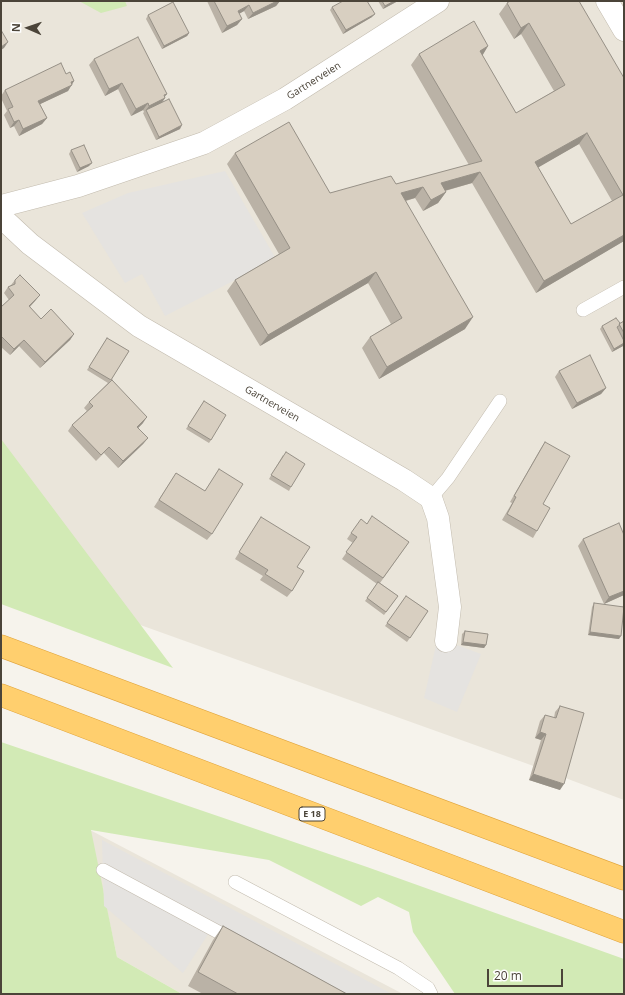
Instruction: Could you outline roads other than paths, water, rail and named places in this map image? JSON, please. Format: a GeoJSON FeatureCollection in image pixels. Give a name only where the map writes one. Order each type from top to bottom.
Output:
{"type":"FeatureCollection","features":[{"type":"Feature","properties":{"kind":"highway"},"geometry":{"type":"LineString","coordinates":[[1,646],[624,879]]}},
{"type":"Feature","properties":{"kind":"highway","name":"E 18"},"geometry":{"type":"LineString","coordinates":[[1,695],[624,932]]}},
{"type":"Feature","properties":{"kind":"street","name":"Gartnerveien"},"geometry":{"type":"LineString","coordinates":[[1,206],[78,186],[204,142],[285,99],[438,1]]}},
{"type":"Feature","properties":{"kind":"street"},"geometry":{"type":"LineString","coordinates":[[607,1],[624,30]]}},
{"type":"Feature","properties":{"kind":"street","name":"Gartnerveien"},"geometry":{"type":"LineString","coordinates":[[1,217],[30,244],[139,326],[404,480],[431,498]]}},
{"type":"Feature","properties":{"kind":"street"},"geometry":{"type":"LineString","coordinates":[[431,498],[438,518],[450,607],[446,641]]}},
{"type":"Feature","properties":{"kind":"lane"},"geometry":{"type":"LineString","coordinates":[[583,310],[624,287]]}},
{"type":"Feature","properties":{"kind":"lane"},"geometry":{"type":"LineString","coordinates":[[431,498],[448,478],[500,401]]}},
{"type":"Feature","properties":{"kind":"lane"},"geometry":{"type":"LineString","coordinates":[[103,870],[246,947]]}},
{"type":"Feature","properties":{"kind":"lane"},"geometry":{"type":"LineString","coordinates":[[235,882],[398,968],[428,988],[431,994]]}}]}
